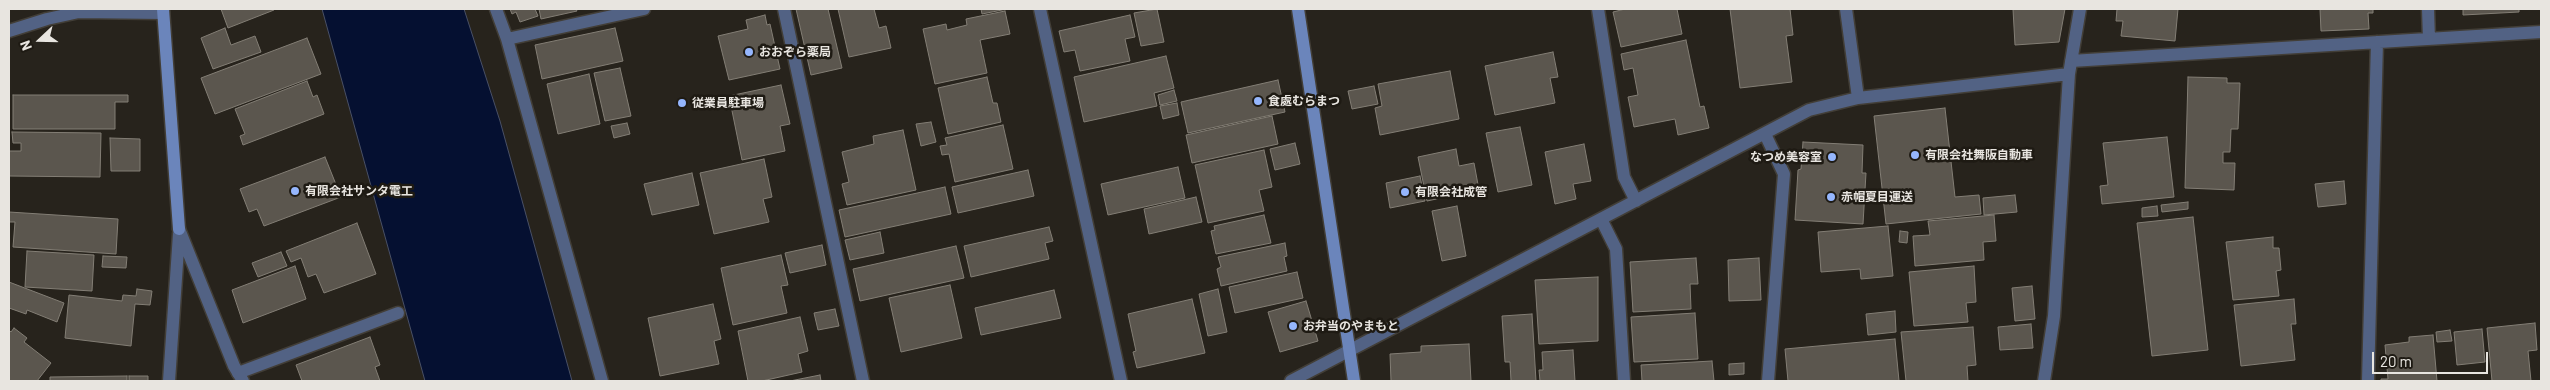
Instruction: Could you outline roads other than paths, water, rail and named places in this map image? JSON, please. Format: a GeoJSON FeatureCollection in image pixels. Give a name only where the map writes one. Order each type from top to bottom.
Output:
{"type":"FeatureCollection","features":[{"type":"Feature","properties":{"kind":"street"},"geometry":{"type":"LineString","coordinates":[[496,9],[507,39],[602,381]]}},
{"type":"Feature","properties":{"kind":"street"},"geometry":{"type":"LineString","coordinates":[[507,39],[644,9]]}},
{"type":"Feature","properties":{"kind":"street"},"geometry":{"type":"LineString","coordinates":[[784,9],[864,381]]}},
{"type":"Feature","properties":{"kind":"street"},"geometry":{"type":"LineString","coordinates":[[1040,9],[1120,381]]}},
{"type":"Feature","properties":{"kind":"street"},"geometry":{"type":"LineString","coordinates":[[1298,9],[1354,381]]}},
{"type":"Feature","properties":{"kind":"street"},"geometry":{"type":"LineString","coordinates":[[1598,9],[1624,177],[1636,201]]}},
{"type":"Feature","properties":{"kind":"street"},"geometry":{"type":"LineString","coordinates":[[1846,9],[1858,98]]}},
{"type":"Feature","properties":{"kind":"street"},"geometry":{"type":"LineString","coordinates":[[2044,381],[2054,316],[2069,74],[2080,9]]}},
{"type":"Feature","properties":{"kind":"street"},"geometry":{"type":"LineString","coordinates":[[2428,9],[2429,39]]}},
{"type":"Feature","properties":{"kind":"street"},"geometry":{"type":"LineString","coordinates":[[9,31],[79,10],[163,11],[179,229],[169,381]]}},
{"type":"Feature","properties":{"kind":"street"},"geometry":{"type":"LineString","coordinates":[[2071,61],[2541,32]]}},
{"type":"Feature","properties":{"kind":"street"},"geometry":{"type":"LineString","coordinates":[[2368,381],[2377,42]]}},
{"type":"Feature","properties":{"kind":"street"},"geometry":{"type":"LineString","coordinates":[[1291,381],[1809,110],[1858,98],[2069,74]]}},
{"type":"Feature","properties":{"kind":"street"},"geometry":{"type":"LineString","coordinates":[[1765,134],[1784,174],[1768,381]]}},
{"type":"Feature","properties":{"kind":"street"},"geometry":{"type":"LineString","coordinates":[[1601,220],[1616,249],[1624,381]]}},
{"type":"Feature","properties":{"kind":"street"},"geometry":{"type":"LineString","coordinates":[[179,229],[240,377],[398,313]]}},
{"type":"Feature","properties":{"kind":"water"},"geometry":{"type":"Polygon","coordinates":[[[322,9],[464,9],[500,121],[572,381],[425,381],[322,9]]]}},
{"type":"Feature","properties":{"kind":"place","name":"おおぞら薬局"},"geometry":{"type":"Point","coordinates":[749,52]}},
{"type":"Feature","properties":{"kind":"place","name":"食處むらまつ"},"geometry":{"type":"Point","coordinates":[1258,101]}},
{"type":"Feature","properties":{"kind":"place","name":"従業員駐車場"},"geometry":{"type":"Point","coordinates":[682,103]}},
{"type":"Feature","properties":{"kind":"place","name":"有限会社舞阪自動車"},"geometry":{"type":"Point","coordinates":[1915,155]}},
{"type":"Feature","properties":{"kind":"place","name":"なつめ美容室"},"geometry":{"type":"Point","coordinates":[1832,157]}},
{"type":"Feature","properties":{"kind":"place","name":"有限会社サンタ電工"},"geometry":{"type":"Point","coordinates":[295,191]}},
{"type":"Feature","properties":{"kind":"place","name":"有限会社成管"},"geometry":{"type":"Point","coordinates":[1405,192]}},
{"type":"Feature","properties":{"kind":"place","name":"赤帽夏目運送"},"geometry":{"type":"Point","coordinates":[1831,197]}},
{"type":"Feature","properties":{"kind":"place","name":"お弁当のやまもと"},"geometry":{"type":"Point","coordinates":[1293,326]}}]}
